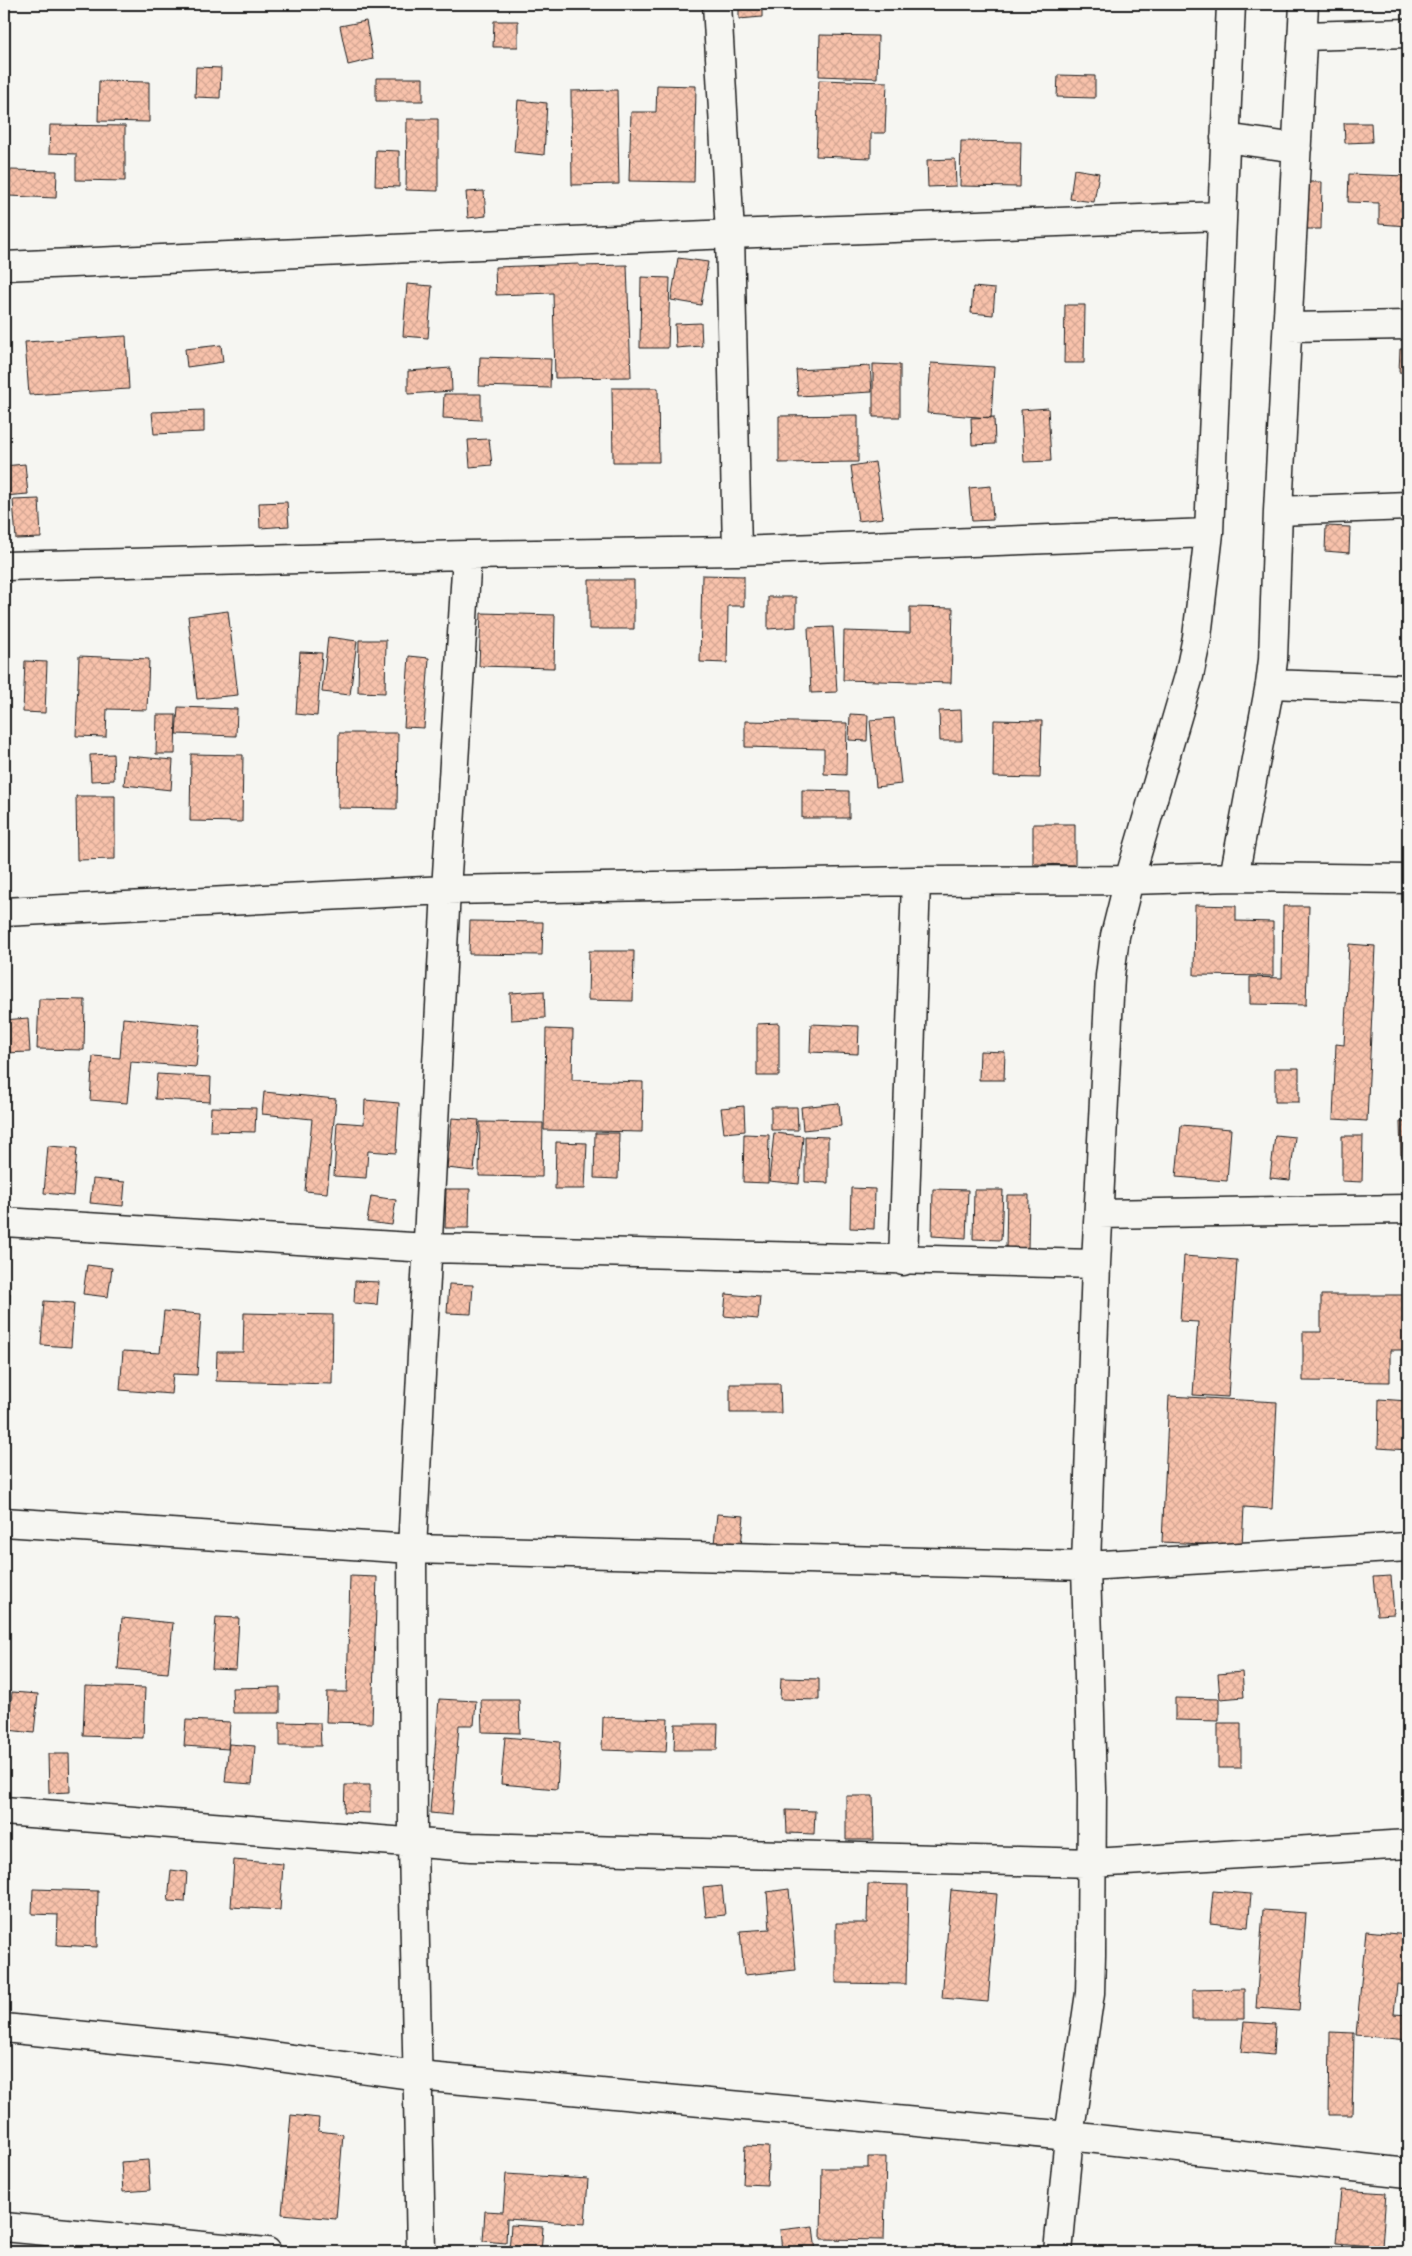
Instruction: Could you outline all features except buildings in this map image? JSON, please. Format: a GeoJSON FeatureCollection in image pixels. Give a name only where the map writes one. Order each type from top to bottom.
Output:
{"type":"FeatureCollection","features":[{"type":"Feature","properties":{"kind":"street"},"geometry":{"type":"LineString","coordinates":[[717,4],[730,234],[737,551]]}},
{"type":"Feature","properties":{"kind":"street"},"geometry":{"type":"LineString","coordinates":[[1058,2252],[1069,2136],[1090,1993],[1092,1863],[1086,1566],[1096,1264],[1110,976],[1115,936],[1129,880],[1189,676],[1197,637],[1209,533],[1231,4]]}},
{"type":"Feature","properties":{"kind":"street"},"geometry":{"type":"LineString","coordinates":[[1234,878],[1270,684],[1304,4]]}},
{"type":"Feature","properties":{"kind":"street"},"geometry":{"type":"LineString","coordinates":[[1303,36],[1408,33]]}},
{"type":"Feature","properties":{"kind":"street"},"geometry":{"type":"LineString","coordinates":[[1225,138],[1297,148]]}},
{"type":"Feature","properties":{"kind":"street"},"geometry":{"type":"LineString","coordinates":[[4,266],[730,234],[1222,216]]}},
{"type":"Feature","properties":{"kind":"street"},"geometry":{"type":"LineString","coordinates":[[1288,327],[1408,325]]}},
{"type":"Feature","properties":{"kind":"street"},"geometry":{"type":"LineString","coordinates":[[1278,511],[1408,506]]}},
{"type":"Feature","properties":{"kind":"street"},"geometry":{"type":"LineString","coordinates":[[4,566],[468,555],[737,551],[1209,533]]}},
{"type":"Feature","properties":{"kind":"street"},"geometry":{"type":"LineString","coordinates":[[421,2252],[413,1844],[412,1549],[446,890],[468,555]]}},
{"type":"Feature","properties":{"kind":"street"},"geometry":{"type":"LineString","coordinates":[[1270,684],[1408,689]]}},
{"type":"Feature","properties":{"kind":"street"},"geometry":{"type":"LineString","coordinates":[[4,912],[446,890],[916,881],[1234,878],[1408,879]]}},
{"type":"Feature","properties":{"kind":"street"},"geometry":{"type":"LineString","coordinates":[[903,1261],[916,881]]}},
{"type":"Feature","properties":{"kind":"street"},"geometry":{"type":"LineString","coordinates":[[1099,1214],[1408,1209]]}},
{"type":"Feature","properties":{"kind":"street"},"geometry":{"type":"LineString","coordinates":[[4,1222],[428,1248],[903,1261],[1096,1264]]}},
{"type":"Feature","properties":{"kind":"street"},"geometry":{"type":"LineString","coordinates":[[4,1522],[412,1549],[1086,1566],[1408,1547]]}},
{"type":"Feature","properties":{"kind":"street"},"geometry":{"type":"LineString","coordinates":[[4,1811],[413,1844],[1092,1863],[1408,1844]]}},
{"type":"Feature","properties":{"kind":"street"},"geometry":{"type":"LineString","coordinates":[[4,2028],[227,2050],[418,2076],[1069,2136],[1408,2173]]}},
{"type":"Feature","properties":{"kind":"street"},"geometry":{"type":"LineString","coordinates":[[4,2227],[267,2252]]}}]}
